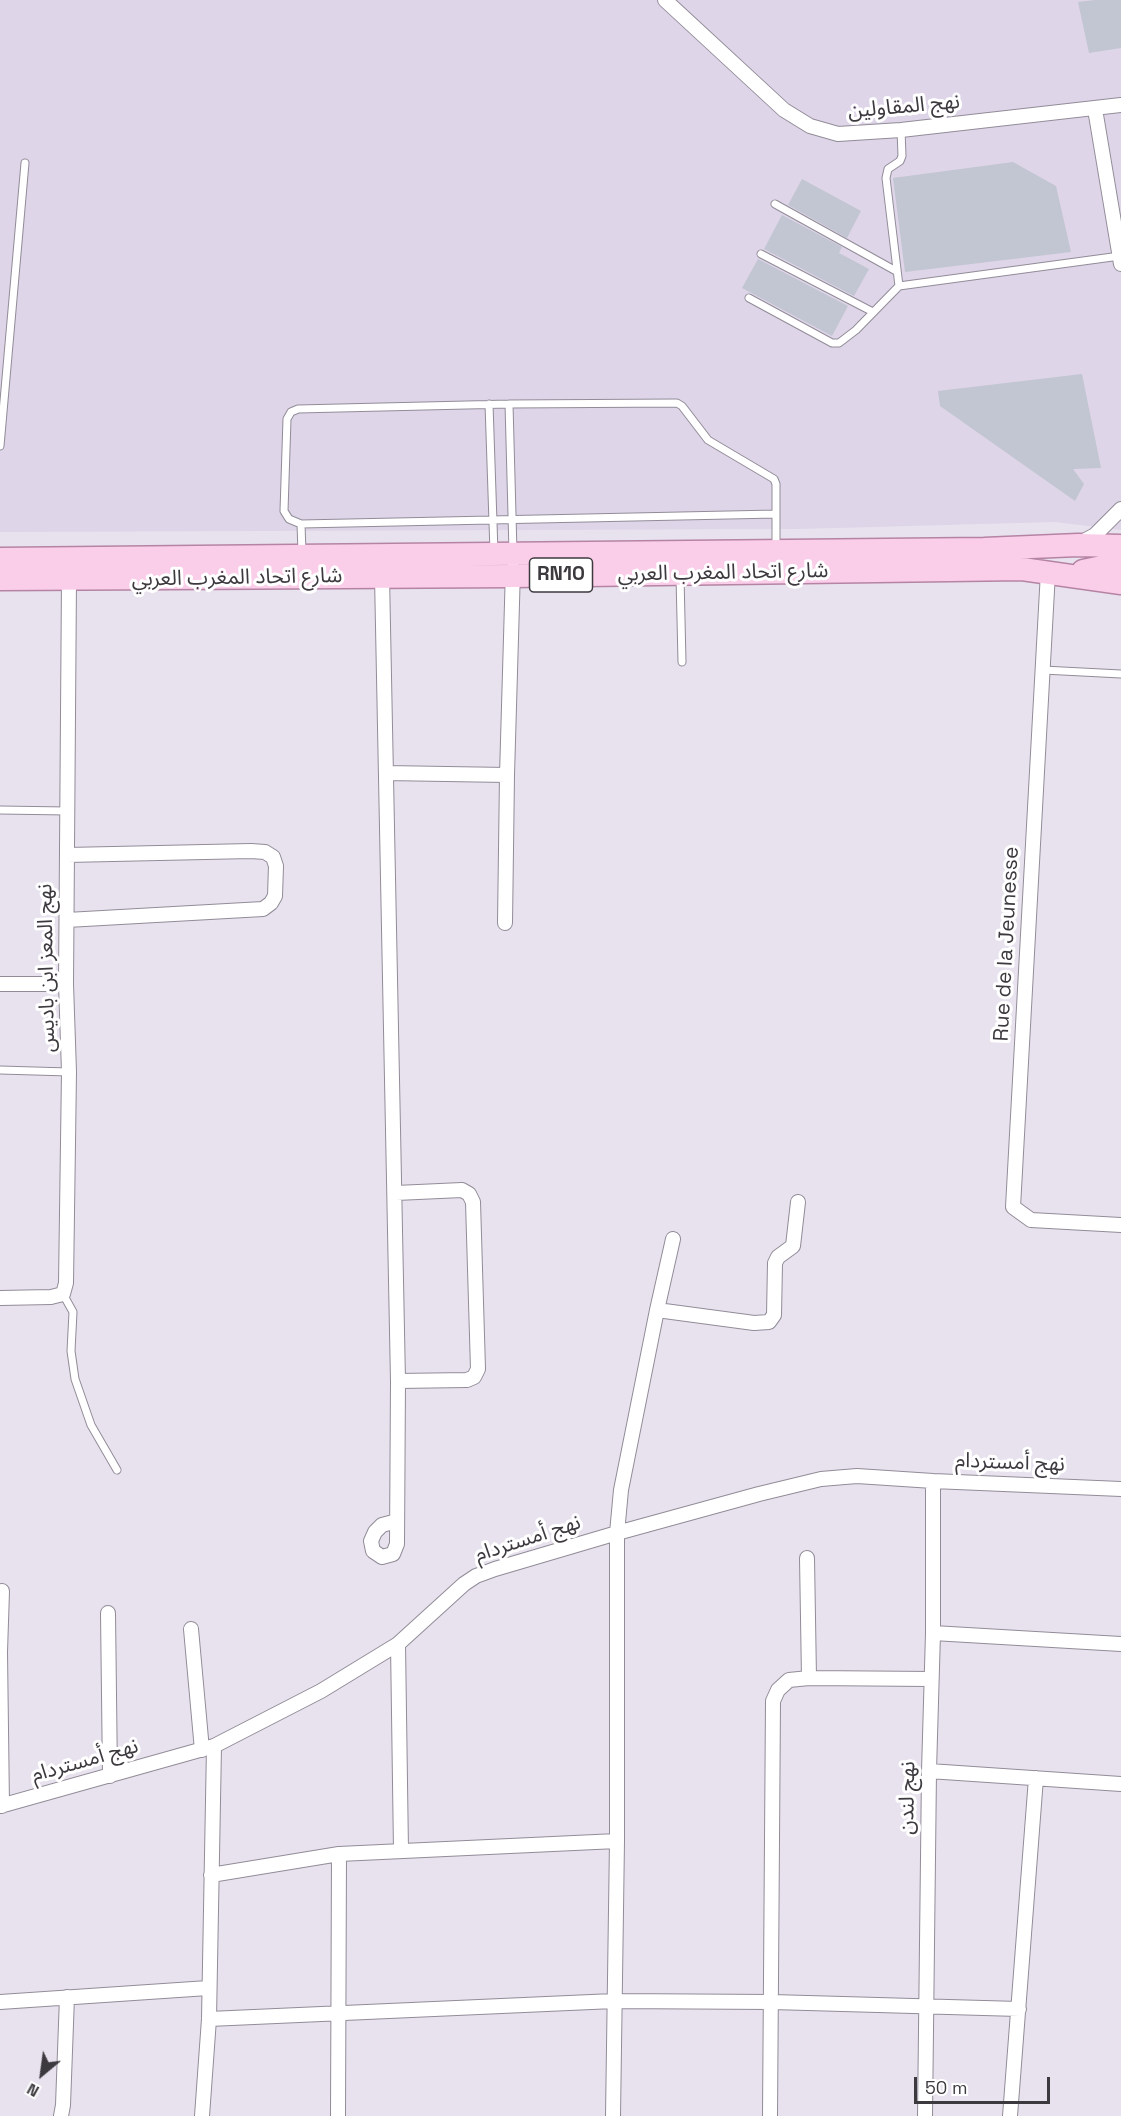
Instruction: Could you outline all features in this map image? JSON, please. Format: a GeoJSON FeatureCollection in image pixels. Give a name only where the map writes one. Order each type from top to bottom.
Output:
{"type":"FeatureCollection","features":[{"type":"Feature","properties":{"kind":"main road","name":"شارع اتحاد المغرب العربي"},"geometry":{"type":"LineString","coordinates":[[0,579],[382,576],[507,562],[776,552],[1121,546]]}},
{"type":"Feature","properties":{"kind":"main road","name":"شارع اتحاد المغرب العربي"},"geometry":{"type":"LineString","coordinates":[[0,560],[302,556],[507,562],[680,574],[1022,569],[1121,583]]}},
{"type":"Feature","properties":{"kind":"main road"},"geometry":{"type":"LineString","coordinates":[[1048,572],[1089,571],[1121,563]]}},
{"type":"Feature","properties":{"kind":"street","name":"نهج المقاولين"},"geometry":{"type":"LineString","coordinates":[[665,0],[784,110],[810,126],[838,134],[901,130],[1121,105]]}},
{"type":"Feature","properties":{"kind":"street"},"geometry":{"type":"LineString","coordinates":[[1095,109],[1120,260]]}},
{"type":"Feature","properties":{"kind":"street"},"geometry":{"type":"LineString","coordinates":[[1078,545],[1095,536],[1121,509]]}},
{"type":"Feature","properties":{"kind":"street"},"geometry":{"type":"LineString","coordinates":[[505,923],[507,562]]}},
{"type":"Feature","properties":{"kind":"street","name":"Rue de la Jeunesse"},"geometry":{"type":"LineString","coordinates":[[1048,572],[1013,1207],[1031,1220],[1121,1225]]}},
{"type":"Feature","properties":{"kind":"street"},"geometry":{"type":"LineString","coordinates":[[382,576],[396,1192],[397,1521]]}},
{"type":"Feature","properties":{"kind":"street","name":"نهج المعز ابن باديس"},"geometry":{"type":"LineString","coordinates":[[63,1294],[66,1283],[69,1072],[66,984],[69,579]]}},
{"type":"Feature","properties":{"kind":"street"},"geometry":{"type":"LineString","coordinates":[[386,773],[507,775]]}},
{"type":"Feature","properties":{"kind":"street"},"geometry":{"type":"LineString","coordinates":[[67,855],[252,851],[265,852],[273,856],[276,866],[275,896],[271,903],[263,909],[67,920]]}},
{"type":"Feature","properties":{"kind":"street"},"geometry":{"type":"LineString","coordinates":[[0,984],[66,984]]}},
{"type":"Feature","properties":{"kind":"street"},"geometry":{"type":"LineString","coordinates":[[396,1192],[462,1190],[470,1194],[473,1202],[478,1369],[474,1377],[467,1380],[398,1381]]}},
{"type":"Feature","properties":{"kind":"street"},"geometry":{"type":"LineString","coordinates":[[657,1310],[754,1323],[769,1322],[774,1315],[775,1263],[777,1257],[793,1246],[798,1202]]}},
{"type":"Feature","properties":{"kind":"street"},"geometry":{"type":"LineString","coordinates":[[613,2116],[617,1840],[617,1533],[621,1490],[673,1239]]}},
{"type":"Feature","properties":{"kind":"street"},"geometry":{"type":"LineString","coordinates":[[0,1298],[51,1297],[63,1294]]}},
{"type":"Feature","properties":{"kind":"street","name":"نهج أمستردام"},"geometry":{"type":"LineString","coordinates":[[1,1806],[208,1748],[321,1691],[398,1644],[464,1584],[476,1576],[617,1533],[821,1479],[856,1476],[1121,1489]]}},
{"type":"Feature","properties":{"kind":"street","name":"نهج لندن"},"geometry":{"type":"LineString","coordinates":[[924,2116],[933,1633],[933,1481]]}},
{"type":"Feature","properties":{"kind":"street"},"geometry":{"type":"LineString","coordinates":[[807,1558],[809,1678]]}},
{"type":"Feature","properties":{"kind":"street"},"geometry":{"type":"LineString","coordinates":[[1,1806],[2,1591]]}},
{"type":"Feature","properties":{"kind":"street"},"geometry":{"type":"LineString","coordinates":[[108,1613],[110,1776]]}},
{"type":"Feature","properties":{"kind":"street"},"geometry":{"type":"LineString","coordinates":[[190,1629],[208,1748],[211,1875],[209,2019],[202,2116]]}},
{"type":"Feature","properties":{"kind":"street"},"geometry":{"type":"LineString","coordinates":[[933,1633],[1121,1644]]}},
{"type":"Feature","properties":{"kind":"street"},"geometry":{"type":"LineString","coordinates":[[398,1644],[402,1851]]}},
{"type":"Feature","properties":{"kind":"street"},"geometry":{"type":"LineString","coordinates":[[770,2116],[773,1701],[778,1690],[789,1680],[809,1678],[931,1679]]}},
{"type":"Feature","properties":{"kind":"street"},"geometry":{"type":"LineString","coordinates":[[929,1771],[1121,1784]]}},
{"type":"Feature","properties":{"kind":"street"},"geometry":{"type":"LineString","coordinates":[[1010,2116],[1036,1778]]}},
{"type":"Feature","properties":{"kind":"street"},"geometry":{"type":"LineString","coordinates":[[211,1875],[339,1854],[617,1840]]}},
{"type":"Feature","properties":{"kind":"street"},"geometry":{"type":"LineString","coordinates":[[338,2116],[339,1854]]}},
{"type":"Feature","properties":{"kind":"street"},"geometry":{"type":"LineString","coordinates":[[0,2002],[208,1988]]}},
{"type":"Feature","properties":{"kind":"street"},"geometry":{"type":"LineString","coordinates":[[61,2116],[64,2098],[67,1997]]}},
{"type":"Feature","properties":{"kind":"street"},"geometry":{"type":"LineString","coordinates":[[209,2019],[614,2001],[772,2002],[1019,2009]]}},
{"type":"Feature","properties":{"kind":"lane"},"geometry":{"type":"LineString","coordinates":[[899,286],[886,178],[888,169],[900,161],[902,156],[901,130]]}},
{"type":"Feature","properties":{"kind":"lane"},"geometry":{"type":"LineString","coordinates":[[0,446],[25,163]]}},
{"type":"Feature","properties":{"kind":"lane"},"geometry":{"type":"LineString","coordinates":[[775,204],[896,271]]}},
{"type":"Feature","properties":{"kind":"lane"},"geometry":{"type":"LineString","coordinates":[[761,254],[873,312]]}},
{"type":"Feature","properties":{"kind":"lane"},"geometry":{"type":"LineString","coordinates":[[749,298],[832,343],[839,343],[856,330],[899,286],[1120,260]]}},
{"type":"Feature","properties":{"kind":"lane"},"geometry":{"type":"LineString","coordinates":[[489,404],[493,519],[507,562]]}},
{"type":"Feature","properties":{"kind":"lane"},"geometry":{"type":"LineString","coordinates":[[776,514],[301,524],[290,519],[284,511],[287,419],[291,412],[298,409],[489,404],[677,404],[686,410],[702,435],[708,440],[774,479],[776,484],[776,514],[776,552]]}},
{"type":"Feature","properties":{"kind":"lane"},"geometry":{"type":"LineString","coordinates":[[507,562],[512,519],[509,404]]}},
{"type":"Feature","properties":{"kind":"lane"},"geometry":{"type":"LineString","coordinates":[[301,524],[302,556]]}},
{"type":"Feature","properties":{"kind":"lane"},"geometry":{"type":"LineString","coordinates":[[680,574],[682,662]]}},
{"type":"Feature","properties":{"kind":"lane"},"geometry":{"type":"LineString","coordinates":[[1043,670],[1121,674]]}},
{"type":"Feature","properties":{"kind":"lane"},"geometry":{"type":"LineString","coordinates":[[1113,674],[1121,681]]}},
{"type":"Feature","properties":{"kind":"lane"},"geometry":{"type":"LineString","coordinates":[[0,810],[67,811]]}},
{"type":"Feature","properties":{"kind":"lane"},"geometry":{"type":"LineString","coordinates":[[0,1070],[69,1072]]}},
{"type":"Feature","properties":{"kind":"lane"},"geometry":{"type":"LineString","coordinates":[[63,1294],[74,1312],[71,1351],[78,1389],[91,1425],[117,1470]]}},
{"type":"Feature","properties":{"kind":"shaded area"},"geometry":{"type":"Polygon","coordinates":[[[0,0],[1121,0],[1121,530],[1055,522],[799,529],[0,532],[0,0]]]}},
{"type":"Feature","properties":{"kind":"building"},"geometry":{"type":"Polygon","coordinates":[[[1121,0],[1121,48],[1089,53],[1078,2],[1121,0]]]}},
{"type":"Feature","properties":{"kind":"building"},"geometry":{"type":"Polygon","coordinates":[[[1013,162],[1056,186],[1071,252],[905,272],[893,178],[1013,162]]]}},
{"type":"Feature","properties":{"kind":"building"},"geometry":{"type":"Polygon","coordinates":[[[802,179],[861,211],[847,238],[788,205],[802,179]]]}},
{"type":"Feature","properties":{"kind":"building"},"geometry":{"type":"Polygon","coordinates":[[[782,215],[842,247],[839,253],[869,269],[854,296],[764,249],[782,215]]]}},
{"type":"Feature","properties":{"kind":"building"},"geometry":{"type":"Polygon","coordinates":[[[758,259],[848,306],[832,336],[742,288],[758,259]]]}},
{"type":"Feature","properties":{"kind":"building"},"geometry":{"type":"Polygon","coordinates":[[[1082,374],[1101,468],[1073,469],[1084,484],[1075,501],[940,406],[938,391],[1082,374]]]}}]}
